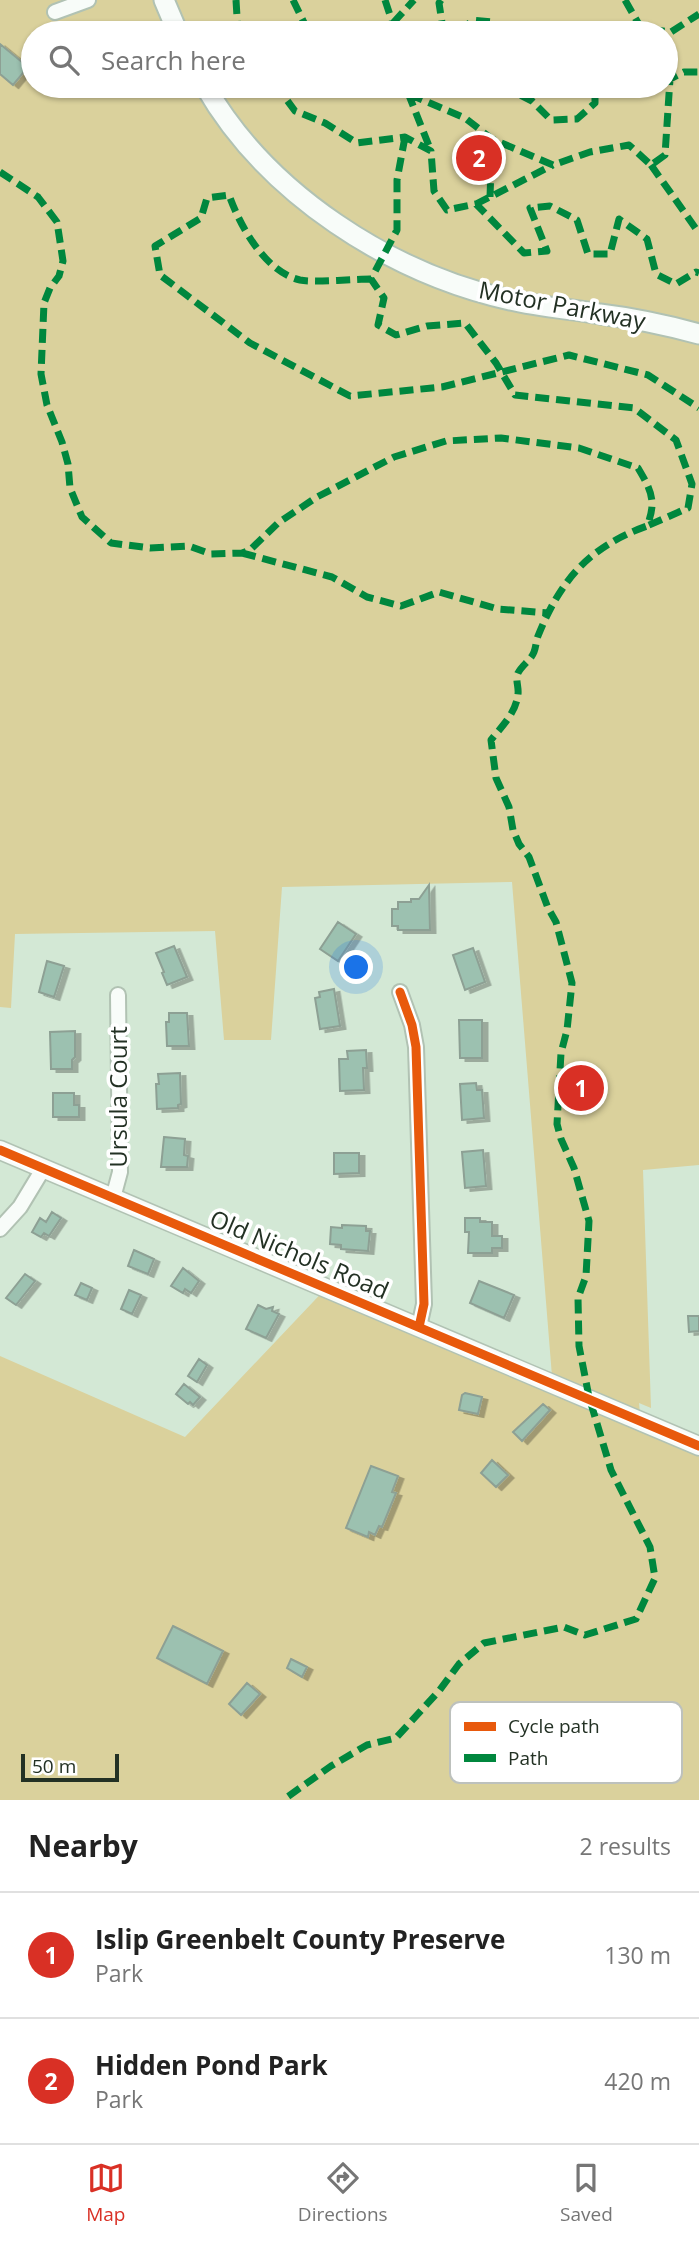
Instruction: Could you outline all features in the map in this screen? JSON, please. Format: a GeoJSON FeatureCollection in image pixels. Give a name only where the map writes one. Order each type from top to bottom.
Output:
{"type":"FeatureCollection","features":[{"type":"Feature","properties":{"kind":"main road"},"geometry":{"type":"LineString","coordinates":[[164,0],[173,21]]}},
{"type":"Feature","properties":{"kind":"main road","name":"Motor Parkway"},"geometry":{"type":"LineString","coordinates":[[214,98],[248,146],[285,184],[339,226],[386,252],[436,276],[486,294],[699,334]]}},
{"type":"Feature","properties":{"kind":"street"},"geometry":{"type":"LineString","coordinates":[[55,12],[88,0]]}},
{"type":"Feature","properties":{"kind":"street"},"geometry":{"type":"LineString","coordinates":[[400,992],[412,1025],[416,1047],[424,1304],[419,1326]]}},
{"type":"Feature","properties":{"kind":"street","name":"Ursula Court"},"geometry":{"type":"LineString","coordinates":[[113,1198],[120,1172],[118,995]]}},
{"type":"Feature","properties":{"kind":"street","name":"Old Nichols Road"},"geometry":{"type":"LineString","coordinates":[[0,1150],[699,1446]]}},
{"type":"Feature","properties":{"kind":"street"},"geometry":{"type":"LineString","coordinates":[[0,1229],[20,1207],[43,1169]]}},
{"type":"Feature","properties":{"kind":"shaded area"},"geometry":{"type":"Polygon","coordinates":[[[0,0],[699,0],[699,1165],[643,1170],[651,1408],[639,1403],[640,1414],[699,1439],[699,1800],[0,1800],[0,1356],[185,1437],[331,1283],[552,1376],[512,882],[282,887],[271,1040],[224,1040],[215,931],[15,934],[11,1008],[0,1007],[0,0]]]}},
{"type":"Feature","properties":{"kind":"building"},"geometry":{"type":"Polygon","coordinates":[[[0,44],[21,61],[21,75],[13,85],[0,74],[0,44]]]}},
{"type":"Feature","properties":{"kind":"building"},"geometry":{"type":"Polygon","coordinates":[[[429,885],[430,930],[398,930],[398,926],[392,926],[392,909],[398,909],[398,902],[419,899],[429,885]]]}},
{"type":"Feature","properties":{"kind":"building"},"geometry":{"type":"Polygon","coordinates":[[[338,922],[356,934],[338,961],[320,949],[338,922]]]}},
{"type":"Feature","properties":{"kind":"building"},"geometry":{"type":"Polygon","coordinates":[[[174,946],[187,977],[167,985],[156,953],[174,946]]]}},
{"type":"Feature","properties":{"kind":"building"},"geometry":{"type":"Polygon","coordinates":[[[473,948],[485,982],[465,990],[453,955],[473,948]]]}},
{"type":"Feature","properties":{"kind":"building"},"geometry":{"type":"Polygon","coordinates":[[[47,961],[64,966],[54,997],[39,992],[47,961]]]}},
{"type":"Feature","properties":{"kind":"building"},"geometry":{"type":"Polygon","coordinates":[[[334,989],[340,1026],[320,1029],[315,998],[320,997],[319,992],[334,989]]]}},
{"type":"Feature","properties":{"kind":"building"},"geometry":{"type":"Polygon","coordinates":[[[169,1013],[187,1013],[189,1046],[167,1046],[166,1022],[169,1022],[169,1013]]]}},
{"type":"Feature","properties":{"kind":"building"},"geometry":{"type":"Polygon","coordinates":[[[459,1020],[482,1020],[482,1058],[460,1058],[459,1020]]]}},
{"type":"Feature","properties":{"kind":"building"},"geometry":{"type":"Polygon","coordinates":[[[75,1031],[72,1069],[51,1069],[50,1032],[75,1031]]]}},
{"type":"Feature","properties":{"kind":"building"},"geometry":{"type":"Polygon","coordinates":[[[366,1050],[364,1090],[340,1091],[339,1059],[348,1059],[347,1051],[366,1050]]]}},
{"type":"Feature","properties":{"kind":"building"},"geometry":{"type":"Polygon","coordinates":[[[180,1073],[181,1104],[178,1108],[157,1109],[158,1074],[180,1073]]]}},
{"type":"Feature","properties":{"kind":"building"},"geometry":{"type":"Polygon","coordinates":[[[476,1083],[477,1090],[482,1090],[484,1118],[462,1120],[460,1084],[476,1083]]]}},
{"type":"Feature","properties":{"kind":"building"},"geometry":{"type":"Polygon","coordinates":[[[53,1093],[74,1093],[74,1105],[79,1105],[79,1117],[53,1117],[53,1093]]]}},
{"type":"Feature","properties":{"kind":"building"},"geometry":{"type":"Polygon","coordinates":[[[164,1137],[185,1139],[184,1155],[188,1156],[187,1167],[161,1167],[164,1137]]]}},
{"type":"Feature","properties":{"kind":"building"},"geometry":{"type":"Polygon","coordinates":[[[483,1150],[486,1186],[465,1188],[462,1152],[483,1150]]]}},
{"type":"Feature","properties":{"kind":"building"},"geometry":{"type":"Polygon","coordinates":[[[334,1153],[359,1153],[359,1173],[334,1174],[334,1153]]]}},
{"type":"Feature","properties":{"kind":"building"},"geometry":{"type":"Polygon","coordinates":[[[52,1212],[61,1218],[49,1236],[44,1233],[41,1237],[32,1232],[40,1218],[46,1222],[52,1212]]]}},
{"type":"Feature","properties":{"kind":"building"},"geometry":{"type":"Polygon","coordinates":[[[465,1218],[480,1218],[480,1222],[492,1222],[492,1236],[502,1236],[502,1248],[492,1248],[492,1253],[468,1253],[469,1232],[465,1232],[465,1218]]]}},
{"type":"Feature","properties":{"kind":"building"},"geometry":{"type":"Polygon","coordinates":[[[342,1225],[366,1226],[366,1231],[370,1231],[368,1251],[341,1249],[341,1245],[330,1244],[331,1227],[342,1228],[342,1225]]]}},
{"type":"Feature","properties":{"kind":"building"},"geometry":{"type":"Polygon","coordinates":[[[134,1250],[154,1259],[148,1274],[128,1266],[134,1250]]]}},
{"type":"Feature","properties":{"kind":"building"},"geometry":{"type":"Polygon","coordinates":[[[183,1268],[199,1281],[191,1293],[185,1289],[183,1293],[171,1286],[183,1268]]]}},
{"type":"Feature","properties":{"kind":"building"},"geometry":{"type":"Polygon","coordinates":[[[25,1274],[35,1281],[16,1305],[6,1298],[25,1274]]]}},
{"type":"Feature","properties":{"kind":"building"},"geometry":{"type":"Polygon","coordinates":[[[479,1281],[514,1295],[504,1318],[470,1303],[479,1281]]]}},
{"type":"Feature","properties":{"kind":"building"},"geometry":{"type":"Polygon","coordinates":[[[81,1283],[92,1288],[87,1300],[75,1295],[81,1283]]]}},
{"type":"Feature","properties":{"kind":"building"},"geometry":{"type":"Polygon","coordinates":[[[129,1290],[141,1295],[132,1314],[121,1309],[129,1290]]]}},
{"type":"Feature","properties":{"kind":"building"},"geometry":{"type":"Polygon","coordinates":[[[258,1305],[266,1309],[273,1307],[272,1311],[279,1314],[266,1338],[246,1329],[258,1305]]]}},
{"type":"Feature","properties":{"kind":"building"},"geometry":{"type":"Polygon","coordinates":[[[688,1316],[699,1316],[699,1331],[689,1332],[688,1316]]]}},
{"type":"Feature","properties":{"kind":"building"},"geometry":{"type":"Polygon","coordinates":[[[199,1359],[207,1365],[197,1382],[188,1376],[199,1359]]]}},
{"type":"Feature","properties":{"kind":"building"},"geometry":{"type":"Polygon","coordinates":[[[184,1384],[200,1397],[193,1405],[176,1394],[184,1384]]]}},
{"type":"Feature","properties":{"kind":"building"},"geometry":{"type":"Polygon","coordinates":[[[465,1393],[482,1397],[478,1414],[459,1410],[462,1395],[465,1393]]]}},
{"type":"Feature","properties":{"kind":"building"},"geometry":{"type":"Polygon","coordinates":[[[543,1404],[550,1410],[522,1441],[513,1432],[543,1404]]]}},
{"type":"Feature","properties":{"kind":"building"},"geometry":{"type":"Polygon","coordinates":[[[492,1460],[508,1475],[496,1487],[481,1473],[492,1460]]]}},
{"type":"Feature","properties":{"kind":"building"},"geometry":{"type":"Polygon","coordinates":[[[371,1466],[398,1476],[392,1492],[396,1493],[382,1527],[379,1526],[375,1535],[369,1532],[368,1537],[346,1528],[371,1466]]]}},
{"type":"Feature","properties":{"kind":"building"},"geometry":{"type":"Polygon","coordinates":[[[173,1626],[223,1651],[207,1684],[157,1658],[173,1626]]]}},
{"type":"Feature","properties":{"kind":"building"},"geometry":{"type":"Polygon","coordinates":[[[291,1659],[307,1667],[302,1677],[287,1668],[291,1659]]]}},
{"type":"Feature","properties":{"kind":"building"},"geometry":{"type":"Polygon","coordinates":[[[247,1683],[260,1694],[241,1715],[229,1704],[247,1683]]]}},
{"type":"Feature","properties":{"kind":"marked path"},"geometry":{"type":"LineString","coordinates":[[236,0],[237,21]]}},
{"type":"Feature","properties":{"kind":"marked path"},"geometry":{"type":"LineString","coordinates":[[293,0],[303,21]]}},
{"type":"Feature","properties":{"kind":"marked path"},"geometry":{"type":"LineString","coordinates":[[385,0],[392,21]]}},
{"type":"Feature","properties":{"kind":"marked path"},"geometry":{"type":"LineString","coordinates":[[395,21],[414,0]]}},
{"type":"Feature","properties":{"kind":"marked path"},"geometry":{"type":"LineString","coordinates":[[441,0],[439,3],[442,21]]}},
{"type":"Feature","properties":{"kind":"marked path"},"geometry":{"type":"LineString","coordinates":[[625,0],[637,21]]}},
{"type":"Feature","properties":{"kind":"marked path"},"geometry":{"type":"LineString","coordinates":[[678,28],[699,14]]}},
{"type":"Feature","properties":{"kind":"marked path"},"geometry":{"type":"LineString","coordinates":[[471,21],[482,21]]}},
{"type":"Feature","properties":{"kind":"marked path"},"geometry":{"type":"LineString","coordinates":[[678,75],[684,72],[699,72]]}},
{"type":"Feature","properties":{"kind":"marked path"},"geometry":{"type":"LineString","coordinates":[[285,98],[295,111],[325,123],[357,143],[405,137],[431,151],[434,191],[447,210],[476,204],[524,253],[547,251],[530,208],[550,206],[577,220],[588,254],[610,254],[619,219],[647,239],[656,274],[676,284],[696,272],[699,273]]}},
{"type":"Feature","properties":{"kind":"marked path"},"geometry":{"type":"LineString","coordinates":[[410,98],[431,151]]}},
{"type":"Feature","properties":{"kind":"marked path"},"geometry":{"type":"LineString","coordinates":[[418,98],[465,118],[492,139],[553,165],[590,152],[629,145],[651,165],[665,155],[669,98]]}},
{"type":"Feature","properties":{"kind":"marked path"},"geometry":{"type":"LineString","coordinates":[[526,98],[551,120],[577,119],[595,103],[595,98]]}},
{"type":"Feature","properties":{"kind":"marked path"},"geometry":{"type":"LineString","coordinates":[[405,137],[397,180],[397,230],[371,279],[384,298],[378,325],[396,335],[427,326],[465,323],[496,363],[515,395],[634,408],[676,440],[692,484],[688,508],[647,526]]}},
{"type":"Feature","properties":{"kind":"marked path"},"geometry":{"type":"LineString","coordinates":[[490,197],[492,139]]}},
{"type":"Feature","properties":{"kind":"marked path"},"geometry":{"type":"LineString","coordinates":[[476,204],[553,165]]}},
{"type":"Feature","properties":{"kind":"marked path"},"geometry":{"type":"LineString","coordinates":[[651,165],[699,233]]}},
{"type":"Feature","properties":{"kind":"marked path"},"geometry":{"type":"LineString","coordinates":[[0,172],[38,197],[57,222],[63,261],[59,276],[44,303],[41,374],[47,405],[68,464],[70,488],[82,517],[111,543],[150,548],[189,546],[211,554],[242,553],[250,550],[278,523],[317,497],[394,457],[446,441],[501,438],[579,448],[638,468],[651,496],[652,509],[647,526],[627,534],[593,555],[567,582],[547,616],[533,655],[518,673],[518,694],[514,707],[491,740],[496,778],[509,807],[513,830],[529,857],[556,922],[572,983],[567,1030],[561,1053],[557,1124],[574,1168],[589,1221],[586,1276],[578,1298],[579,1346],[589,1397],[611,1470],[650,1547],[655,1578],[636,1619],[585,1635],[564,1627],[484,1643],[459,1664],[439,1691],[396,1738],[367,1745],[331,1766],[283,1800]]}},
{"type":"Feature","properties":{"kind":"marked path"},"geometry":{"type":"LineString","coordinates":[[371,279],[307,281],[287,275],[265,258],[256,246],[229,195],[207,198],[201,218],[155,246],[160,275],[250,343],[350,396],[442,387],[569,355],[648,375],[699,408]]}},
{"type":"Feature","properties":{"kind":"marked path"},"geometry":{"type":"LineString","coordinates":[[242,553],[332,577],[367,597],[401,606],[439,592],[498,609],[549,613]]}},
{"type":"Feature","properties":{"kind":"cycle path"},"geometry":{"type":"LineString","coordinates":[[400,992],[412,1025],[416,1047],[424,1304],[419,1327]]}},
{"type":"Feature","properties":{"kind":"cycle path"},"geometry":{"type":"LineString","coordinates":[[0,1150],[699,1446]]}},
{"type":"Feature","properties":{"kind":"place","name":"Hidden Pond Park"},"geometry":{"type":"Point","coordinates":[479,158]}},
{"type":"Feature","properties":{"kind":"place","name":"Islip Greenbelt County Preserve"},"geometry":{"type":"Point","coordinates":[581,1088]}}]}
